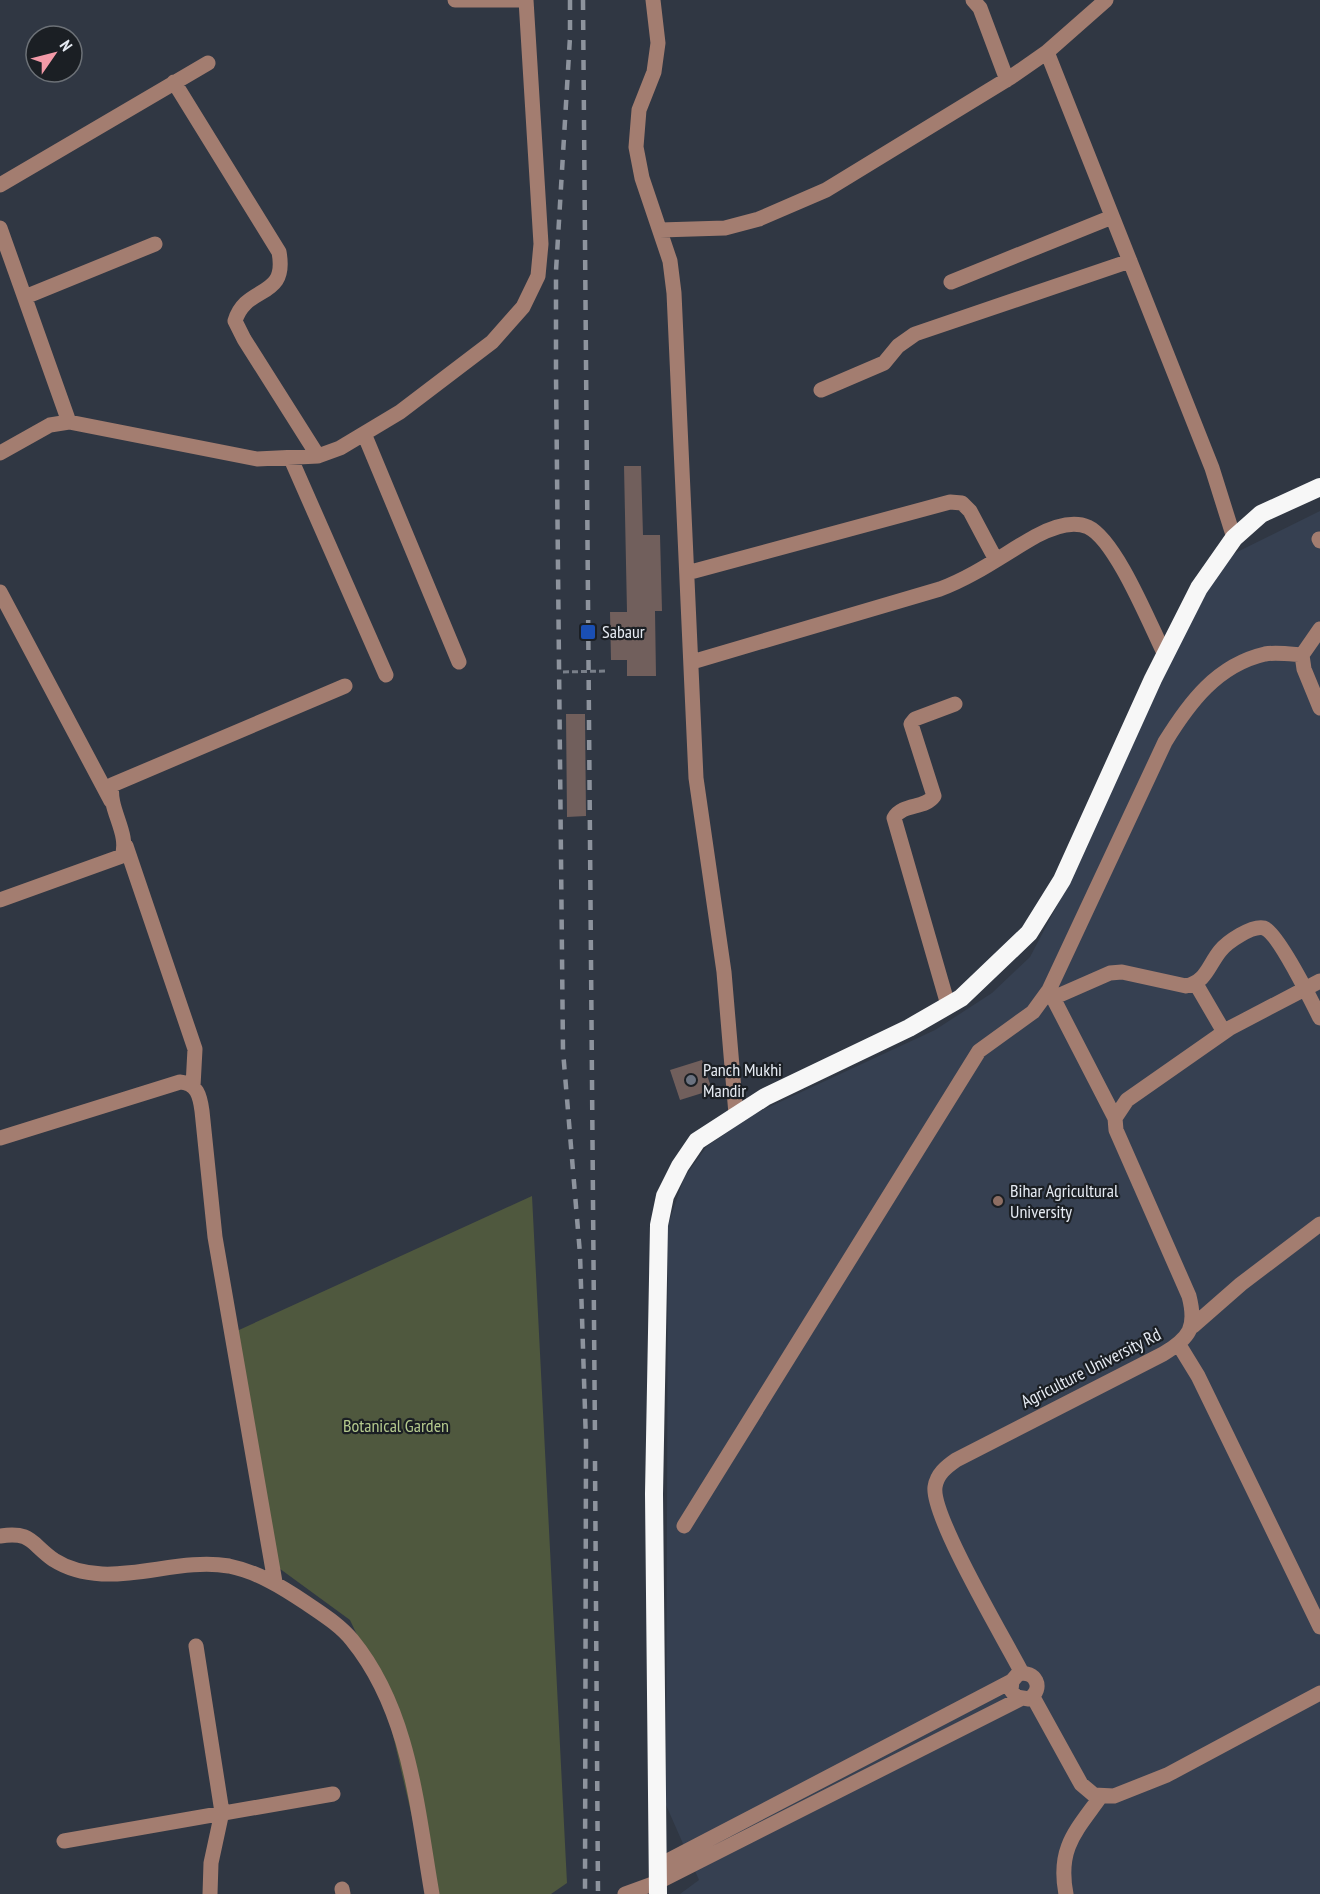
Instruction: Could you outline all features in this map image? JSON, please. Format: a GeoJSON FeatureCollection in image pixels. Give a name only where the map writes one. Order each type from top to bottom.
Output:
{"type":"FeatureCollection","features":[{"type":"Feature","properties":{"kind":"highway"},"geometry":{"type":"LineString","coordinates":[[658,1881],[654,1494],[659,1225],[665,1196],[697,1141],[736,1114],[961,998],[1029,933],[1062,880],[1199,588],[1234,538],[1262,514],[1320,487]]}},
{"type":"Feature","properties":{"kind":"street"},"geometry":{"type":"LineString","coordinates":[[0,453],[50,425],[69,422],[257,459],[318,456],[365,436],[492,342],[523,307],[538,276],[541,244],[526,0],[455,0]]}},
{"type":"Feature","properties":{"kind":"street"},"geometry":{"type":"LineString","coordinates":[[653,0],[657,52],[654,72],[639,110],[636,147],[642,178],[670,261],[674,293],[696,778],[724,972],[736,1114]]}},
{"type":"Feature","properties":{"kind":"street"},"geometry":{"type":"LineString","coordinates":[[973,0],[980,8],[1007,80]]}},
{"type":"Feature","properties":{"kind":"street"},"geometry":{"type":"LineString","coordinates":[[660,231],[725,228],[780,210],[826,190],[1007,80],[1047,52],[1106,0]]}},
{"type":"Feature","properties":{"kind":"street"},"geometry":{"type":"LineString","coordinates":[[1047,52],[1212,468],[1234,538]]}},
{"type":"Feature","properties":{"kind":"street"},"geometry":{"type":"LineString","coordinates":[[0,184],[208,63]]}},
{"type":"Feature","properties":{"kind":"street"},"geometry":{"type":"LineString","coordinates":[[174,82],[279,252],[282,267],[278,281],[239,309],[235,321],[318,456]]}},
{"type":"Feature","properties":{"kind":"street"},"geometry":{"type":"LineString","coordinates":[[951,282],[1112,217]]}},
{"type":"Feature","properties":{"kind":"street"},"geometry":{"type":"LineString","coordinates":[[0,228],[69,422]]}},
{"type":"Feature","properties":{"kind":"street"},"geometry":{"type":"LineString","coordinates":[[25,297],[155,244]]}},
{"type":"Feature","properties":{"kind":"street"},"geometry":{"type":"LineString","coordinates":[[821,390],[884,363],[898,346],[915,334],[1130,261]]}},
{"type":"Feature","properties":{"kind":"street"},"geometry":{"type":"LineString","coordinates":[[365,436],[459,662]]}},
{"type":"Feature","properties":{"kind":"street"},"geometry":{"type":"LineString","coordinates":[[291,459],[386,675]]}},
{"type":"Feature","properties":{"kind":"street"},"geometry":{"type":"LineString","coordinates":[[687,573],[950,502],[962,503],[970,511],[996,560]]}},
{"type":"Feature","properties":{"kind":"street"},"geometry":{"type":"LineString","coordinates":[[692,662],[940,589],[964,580],[1053,527],[1086,526],[1099,534],[1112,550],[1166,655]]}},
{"type":"Feature","properties":{"kind":"street"},"geometry":{"type":"LineString","coordinates":[[0,592],[112,803],[195,1048],[193,1086]]}},
{"type":"Feature","properties":{"kind":"street"},"geometry":{"type":"LineString","coordinates":[[1320,629],[1302,655],[1304,669],[1320,708]]}},
{"type":"Feature","properties":{"kind":"street"},"geometry":{"type":"LineString","coordinates":[[684,1526],[979,1051],[1033,1012],[1051,994],[1165,742],[1192,700],[1227,671],[1249,660],[1266,654],[1302,655]]}},
{"type":"Feature","properties":{"kind":"street"},"geometry":{"type":"LineString","coordinates":[[112,803],[112,786],[123,779],[345,686]]}},
{"type":"Feature","properties":{"kind":"street"},"geometry":{"type":"LineString","coordinates":[[948,1005],[894,818],[904,808],[930,801],[934,796],[910,724],[915,719],[955,704]]}},
{"type":"Feature","properties":{"kind":"street"},"geometry":{"type":"LineString","coordinates":[[0,900],[110,862],[122,856],[126,846]]}},
{"type":"Feature","properties":{"kind":"street"},"geometry":{"type":"LineString","coordinates":[[1051,994],[1110,973],[1122,972],[1186,986],[1196,984],[1203,979],[1224,946],[1256,928],[1265,928],[1273,936],[1306,989],[1320,1018]]}},
{"type":"Feature","properties":{"kind":"street"},"geometry":{"type":"LineString","coordinates":[[1115,1118],[1127,1100],[1224,1032],[1320,981]]}},
{"type":"Feature","properties":{"kind":"street"},"geometry":{"type":"LineString","coordinates":[[1196,984],[1224,1032]]}},
{"type":"Feature","properties":{"kind":"street"},"geometry":{"type":"LineString","coordinates":[[1051,994],[1115,1118],[1116,1130],[1189,1296],[1194,1312],[1192,1326]]}},
{"type":"Feature","properties":{"kind":"street"},"geometry":{"type":"LineString","coordinates":[[0,1138],[180,1082],[193,1086],[197,1091],[202,1111],[215,1237],[275,1582]]}},
{"type":"Feature","properties":{"kind":"street","name":"Agriculture University Rd"},"geometry":{"type":"LineString","coordinates":[[1017,1677],[942,1522],[934,1490],[937,1478],[944,1468],[956,1460],[1179,1345],[1192,1326],[1241,1284],[1320,1224]]}},
{"type":"Feature","properties":{"kind":"street"},"geometry":{"type":"LineString","coordinates":[[1179,1345],[1198,1376],[1320,1627]]}},
{"type":"Feature","properties":{"kind":"street"},"geometry":{"type":"LineString","coordinates":[[0,1536],[23,1535],[56,1561],[81,1571],[123,1575],[201,1564],[229,1566],[275,1582],[335,1623],[352,1639],[388,1702],[408,1757],[432,1894]]}},
{"type":"Feature","properties":{"kind":"street"},"geometry":{"type":"LineString","coordinates":[[196,1646],[222,1812],[211,1863],[210,1894]]}},
{"type":"Feature","properties":{"kind":"street"},"geometry":{"type":"LineString","coordinates":[[625,1894],[658,1881],[1027,1698],[1038,1689],[1036,1680],[1030,1674],[1017,1677],[658,1881]]}},
{"type":"Feature","properties":{"kind":"street"},"geometry":{"type":"LineString","coordinates":[[1017,1677],[1013,1694],[1027,1698],[1081,1784],[1087,1791],[1101,1796],[1128,1792],[1167,1775],[1320,1693]]}},
{"type":"Feature","properties":{"kind":"street"},"geometry":{"type":"LineString","coordinates":[[64,1841],[333,1794]]}},
{"type":"Feature","properties":{"kind":"street"},"geometry":{"type":"LineString","coordinates":[[1066,1894],[1063,1867],[1068,1843],[1101,1796]]}},
{"type":"Feature","properties":{"kind":"path"},"geometry":{"type":"LineString","coordinates":[[563,672],[605,671]]}},
{"type":"Feature","properties":{"kind":"shaded area","name":"Bihar Agricultural University"},"geometry":{"type":"Polygon","coordinates":[[[1320,511],[1320,1894],[680,1894],[699,1880],[666,1805],[668,1225],[684,1178],[707,1146],[754,1114],[935,1030],[992,993],[1030,957],[1060,900],[1192,613],[1231,555],[1320,511]]]}},
{"type":"Feature","properties":{"kind":"green space","name":"Botanical Garden"},"geometry":{"type":"Polygon","coordinates":[[[532,1196],[567,1883],[551,1894],[437,1894],[426,1877],[382,1688],[350,1620],[272,1563],[228,1335],[532,1196]]]}},
{"type":"Feature","properties":{"kind":"building"},"geometry":{"type":"Polygon","coordinates":[[[624,466],[641,466],[643,535],[660,535],[662,611],[655,611],[656,676],[627,676],[627,660],[611,660],[610,612],[627,612],[624,466]]]}},
{"type":"Feature","properties":{"kind":"building"},"geometry":{"type":"Polygon","coordinates":[[[566,714],[585,714],[586,816],[567,817],[566,714]]]}},
{"type":"Feature","properties":{"kind":"building","name":"Panch Mukhi Mandir"},"geometry":{"type":"Polygon","coordinates":[[[702,1060],[712,1090],[680,1100],[670,1070],[702,1060]]]}},
{"type":"Feature","properties":{"kind":"railway"},"geometry":{"type":"LineString","coordinates":[[570,0],[570,37],[556,271],[556,374],[563,1051],[580,1254],[586,1442],[585,1894]]}},
{"type":"Feature","properties":{"kind":"railway"},"geometry":{"type":"LineString","coordinates":[[583,0],[595,1440]]}},
{"type":"Feature","properties":{"kind":"railway"},"geometry":{"type":"LineString","coordinates":[[595,1461],[598,1894]]}},
{"type":"Feature","properties":{"kind":"place","name":"Sabaur"},"geometry":{"type":"Point","coordinates":[588,632]}},
{"type":"Feature","properties":{"kind":"place","name":"Panch Mukhi Mandir"},"geometry":{"type":"Point","coordinates":[691,1080]}},
{"type":"Feature","properties":{"kind":"place","name":"Bihar Agricultural University"},"geometry":{"type":"Point","coordinates":[998,1201]}}]}
